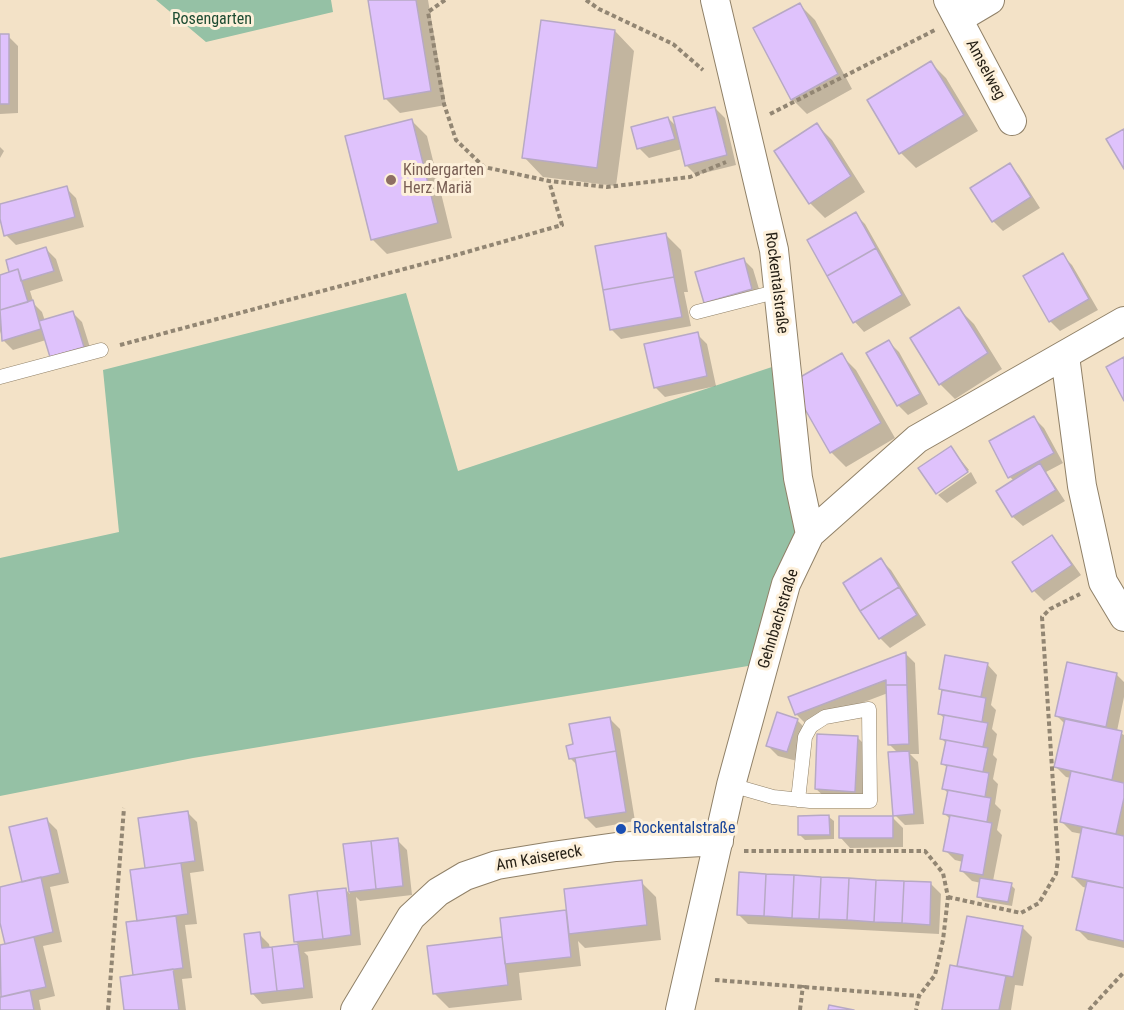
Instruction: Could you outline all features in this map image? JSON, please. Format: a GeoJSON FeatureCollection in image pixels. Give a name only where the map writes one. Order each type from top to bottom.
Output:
{"type":"FeatureCollection","features":[{"type":"Feature","properties":{"kind":"street","name":"Rockentalstraße"},"geometry":{"type":"LineString","coordinates":[[715,0],[774,250],[798,478],[810,534]]}},
{"type":"Feature","properties":{"kind":"street"},"geometry":{"type":"LineString","coordinates":[[953,9],[990,0]]}},
{"type":"Feature","properties":{"kind":"street","name":"Amselweg"},"geometry":{"type":"LineString","coordinates":[[953,9],[1012,121]]}},
{"type":"Feature","properties":{"kind":"street","name":"Gehnbachstraße"},"geometry":{"type":"LineString","coordinates":[[680,1010],[731,785],[786,584],[810,534],[917,439],[1124,321]]}},
{"type":"Feature","properties":{"kind":"street"},"geometry":{"type":"LineString","coordinates":[[1065,356],[1082,486],[1102,582],[1124,617]]}},
{"type":"Feature","properties":{"kind":"street","name":"Am Kaisereck"},"geometry":{"type":"LineString","coordinates":[[355,1010],[411,917],[438,892],[465,876],[497,865],[616,847],[718,846]]}},
{"type":"Feature","properties":{"kind":"lane"},"geometry":{"type":"LineString","coordinates":[[697,312],[779,291]]}},
{"type":"Feature","properties":{"kind":"lane"},"geometry":{"type":"LineString","coordinates":[[0,377],[101,350]]}},
{"type":"Feature","properties":{"kind":"lane"},"geometry":{"type":"LineString","coordinates":[[731,785],[773,797],[798,800],[870,801],[869,710],[825,717],[811,726],[806,737],[798,800]]}},
{"type":"Feature","properties":{"kind":"path"},"geometry":{"type":"LineString","coordinates":[[445,0],[428,12],[444,104],[456,140],[484,167],[549,181],[607,187],[690,177],[953,9]]}},
{"type":"Feature","properties":{"kind":"path"},"geometry":{"type":"LineString","coordinates":[[586,0],[599,9],[673,45],[715,81],[733,72]]}},
{"type":"Feature","properties":{"kind":"path"},"geometry":{"type":"LineString","coordinates":[[101,350],[426,264],[562,225],[549,181]]}},
{"type":"Feature","properties":{"kind":"path"},"geometry":{"type":"LineString","coordinates":[[948,897],[1021,913],[1039,903],[1056,874],[1058,859],[1042,617],[1050,609],[1102,582]]}},
{"type":"Feature","properties":{"kind":"path"},"geometry":{"type":"LineString","coordinates":[[108,1010],[124,808]]}},
{"type":"Feature","properties":{"kind":"path"},"geometry":{"type":"LineString","coordinates":[[718,846],[925,851],[943,873],[948,897],[943,940],[935,975],[919,996],[916,1010]]}},
{"type":"Feature","properties":{"kind":"path"},"geometry":{"type":"LineString","coordinates":[[1089,1010],[1124,972]]}},
{"type":"Feature","properties":{"kind":"path"},"geometry":{"type":"LineString","coordinates":[[688,978],[803,985],[919,996]]}},
{"type":"Feature","properties":{"kind":"path"},"geometry":{"type":"LineString","coordinates":[[800,1010],[803,985]]}},
{"type":"Feature","properties":{"kind":"green space","name":"Rosengarten"},"geometry":{"type":"Polygon","coordinates":[[[156,0],[331,0],[333,12],[206,42],[156,0]]]}},
{"type":"Feature","properties":{"kind":"green space"},"geometry":{"type":"Polygon","coordinates":[[[406,293],[458,471],[778,365],[798,526],[754,665],[193,758],[0,796],[0,558],[119,532],[103,370],[406,293]]]}},
{"type":"Feature","properties":{"kind":"building"},"geometry":{"type":"Polygon","coordinates":[[[368,0],[416,0],[431,91],[384,99],[368,0]]]}},
{"type":"Feature","properties":{"kind":"building"},"geometry":{"type":"Polygon","coordinates":[[[800,3],[838,74],[791,100],[753,28],[800,3]]]}},
{"type":"Feature","properties":{"kind":"building"},"geometry":{"type":"Polygon","coordinates":[[[541,20],[615,30],[597,168],[522,158],[541,20]]]}},
{"type":"Feature","properties":{"kind":"building"},"geometry":{"type":"Polygon","coordinates":[[[0,34],[9,34],[9,104],[0,104],[0,34]]]}},
{"type":"Feature","properties":{"kind":"building"},"geometry":{"type":"Polygon","coordinates":[[[931,61],[964,115],[899,154],[867,100],[931,61]]]}},
{"type":"Feature","properties":{"kind":"building"},"geometry":{"type":"Polygon","coordinates":[[[715,107],[727,155],[685,166],[673,117],[715,107]]]}},
{"type":"Feature","properties":{"kind":"building"},"geometry":{"type":"Polygon","coordinates":[[[668,117],[675,139],[637,149],[631,127],[668,117]]]}},
{"type":"Feature","properties":{"kind":"building","name":"Kindergarten Herz Mariä"},"geometry":{"type":"Polygon","coordinates":[[[412,119],[438,223],[371,240],[345,136],[412,119]]]}},
{"type":"Feature","properties":{"kind":"building"},"geometry":{"type":"Polygon","coordinates":[[[817,123],[851,176],[809,204],[774,151],[817,123]]]}},
{"type":"Feature","properties":{"kind":"building"},"geometry":{"type":"Polygon","coordinates":[[[1124,129],[1124,169],[1106,139],[1124,129]]]}},
{"type":"Feature","properties":{"kind":"building"},"geometry":{"type":"Polygon","coordinates":[[[1010,163],[1031,197],[992,222],[970,188],[1010,163]]]}},
{"type":"Feature","properties":{"kind":"building"},"geometry":{"type":"Polygon","coordinates":[[[67,186],[75,217],[4,236],[0,219],[0,204],[67,186]]]}},
{"type":"Feature","properties":{"kind":"building"},"geometry":{"type":"Polygon","coordinates":[[[856,212],[876,248],[827,276],[807,240],[856,212]]]}},
{"type":"Feature","properties":{"kind":"building"},"geometry":{"type":"Polygon","coordinates":[[[666,233],[674,277],[603,290],[595,246],[666,233]]]}},
{"type":"Feature","properties":{"kind":"building"},"geometry":{"type":"Polygon","coordinates":[[[46,247],[54,271],[21,281],[18,269],[9,272],[6,260],[46,247]]]}},
{"type":"Feature","properties":{"kind":"building"},"geometry":{"type":"Polygon","coordinates":[[[876,248],[902,295],[853,323],[827,276],[876,248]]]}},
{"type":"Feature","properties":{"kind":"building"},"geometry":{"type":"Polygon","coordinates":[[[1063,253],[1089,299],[1049,322],[1023,276],[1063,253]]]}},
{"type":"Feature","properties":{"kind":"building"},"geometry":{"type":"Polygon","coordinates":[[[744,258],[752,289],[704,303],[695,272],[744,258]]]}},
{"type":"Feature","properties":{"kind":"building"},"geometry":{"type":"Polygon","coordinates":[[[18,269],[28,302],[0,310],[0,275],[18,269]]]}},
{"type":"Feature","properties":{"kind":"building"},"geometry":{"type":"Polygon","coordinates":[[[674,277],[682,317],[610,330],[603,290],[674,277]]]}},
{"type":"Feature","properties":{"kind":"building"},"geometry":{"type":"Polygon","coordinates":[[[33,300],[41,329],[2,341],[0,310],[33,300]]]}},
{"type":"Feature","properties":{"kind":"building"},"geometry":{"type":"Polygon","coordinates":[[[959,307],[988,353],[939,385],[910,338],[959,307]]]}},
{"type":"Feature","properties":{"kind":"building"},"geometry":{"type":"Polygon","coordinates":[[[73,311],[84,347],[50,357],[39,321],[73,311]]]}},
{"type":"Feature","properties":{"kind":"building"},"geometry":{"type":"Polygon","coordinates":[[[698,332],[707,376],[654,388],[644,344],[698,332]]]}},
{"type":"Feature","properties":{"kind":"building"},"geometry":{"type":"Polygon","coordinates":[[[889,340],[920,394],[897,406],[866,353],[889,340]]]}},
{"type":"Feature","properties":{"kind":"building"},"geometry":{"type":"Polygon","coordinates":[[[842,353],[881,423],[830,453],[790,383],[842,353]]]}},
{"type":"Feature","properties":{"kind":"building"},"geometry":{"type":"Polygon","coordinates":[[[1124,357],[1124,401],[1106,367],[1124,357]]]}},
{"type":"Feature","properties":{"kind":"building"},"geometry":{"type":"Polygon","coordinates":[[[1034,416],[1054,453],[1008,478],[989,441],[1034,416]]]}},
{"type":"Feature","properties":{"kind":"building"},"geometry":{"type":"Polygon","coordinates":[[[951,446],[968,472],[936,494],[918,468],[951,446]]]}},
{"type":"Feature","properties":{"kind":"building"},"geometry":{"type":"Polygon","coordinates":[[[1040,463],[1056,490],[1012,517],[996,491],[1040,463]]]}},
{"type":"Feature","properties":{"kind":"building"},"geometry":{"type":"Polygon","coordinates":[[[1052,535],[1072,565],[1032,592],[1012,562],[1052,535]]]}},
{"type":"Feature","properties":{"kind":"building"},"geometry":{"type":"Polygon","coordinates":[[[881,558],[899,587],[860,611],[843,583],[881,558]]]}},
{"type":"Feature","properties":{"kind":"building"},"geometry":{"type":"Polygon","coordinates":[[[899,587],[917,615],[879,639],[860,611],[899,587]]]}},
{"type":"Feature","properties":{"kind":"building"},"geometry":{"type":"Polygon","coordinates":[[[906,652],[907,685],[886,685],[886,680],[795,715],[788,697],[906,652]]]}},
{"type":"Feature","properties":{"kind":"building"},"geometry":{"type":"Polygon","coordinates":[[[945,655],[988,663],[981,697],[939,689],[945,655]]]}},
{"type":"Feature","properties":{"kind":"building"},"geometry":{"type":"Polygon","coordinates":[[[1067,662],[1117,673],[1106,727],[1055,716],[1067,662]]]}},
{"type":"Feature","properties":{"kind":"building"},"geometry":{"type":"Polygon","coordinates":[[[886,685],[907,685],[909,744],[888,745],[886,685]]]}},
{"type":"Feature","properties":{"kind":"building"},"geometry":{"type":"Polygon","coordinates":[[[942,690],[986,698],[982,722],[938,714],[942,690]]]}},
{"type":"Feature","properties":{"kind":"building"},"geometry":{"type":"Polygon","coordinates":[[[777,712],[798,719],[787,752],[766,746],[777,712]]]}},
{"type":"Feature","properties":{"kind":"building"},"geometry":{"type":"Polygon","coordinates":[[[944,715],[988,723],[983,747],[940,739],[944,715]]]}},
{"type":"Feature","properties":{"kind":"building"},"geometry":{"type":"Polygon","coordinates":[[[610,717],[616,751],[569,759],[566,746],[573,744],[569,724],[610,717]]]}},
{"type":"Feature","properties":{"kind":"building"},"geometry":{"type":"Polygon","coordinates":[[[1065,719],[1122,731],[1112,780],[1054,767],[1065,719]]]}},
{"type":"Feature","properties":{"kind":"building"},"geometry":{"type":"Polygon","coordinates":[[[817,734],[858,736],[855,792],[815,789],[817,734]]]}},
{"type":"Feature","properties":{"kind":"building"},"geometry":{"type":"Polygon","coordinates":[[[946,740],[988,748],[983,772],[941,764],[946,740]]]}},
{"type":"Feature","properties":{"kind":"building"},"geometry":{"type":"Polygon","coordinates":[[[616,751],[626,812],[585,818],[575,758],[616,751]]]}},
{"type":"Feature","properties":{"kind":"building"},"geometry":{"type":"Polygon","coordinates":[[[909,751],[914,814],[893,816],[888,752],[909,751]]]}},
{"type":"Feature","properties":{"kind":"building"},"geometry":{"type":"Polygon","coordinates":[[[947,765],[989,773],[985,797],[942,789],[947,765]]]}},
{"type":"Feature","properties":{"kind":"building"},"geometry":{"type":"Polygon","coordinates":[[[1071,771],[1124,783],[1124,798],[1116,834],[1060,822],[1071,771]]]}},
{"type":"Feature","properties":{"kind":"building"},"geometry":{"type":"Polygon","coordinates":[[[948,790],[991,798],[987,822],[943,814],[948,790]]]}},
{"type":"Feature","properties":{"kind":"building"},"geometry":{"type":"Polygon","coordinates":[[[188,811],[195,861],[145,868],[138,818],[188,811]]]}},
{"type":"Feature","properties":{"kind":"building"},"geometry":{"type":"Polygon","coordinates":[[[829,815],[830,835],[798,835],[798,816],[829,815]]]}},
{"type":"Feature","properties":{"kind":"building"},"geometry":{"type":"Polygon","coordinates":[[[950,815],[992,823],[983,875],[960,871],[963,855],[943,851],[950,815]]]}},
{"type":"Feature","properties":{"kind":"building"},"geometry":{"type":"Polygon","coordinates":[[[839,816],[893,816],[893,838],[839,838],[839,816]]]}},
{"type":"Feature","properties":{"kind":"building"},"geometry":{"type":"Polygon","coordinates":[[[47,818],[60,873],[22,882],[9,827],[47,818]]]}},
{"type":"Feature","properties":{"kind":"building"},"geometry":{"type":"Polygon","coordinates":[[[1082,827],[1124,836],[1124,888],[1072,877],[1082,827]]]}},
{"type":"Feature","properties":{"kind":"building"},"geometry":{"type":"Polygon","coordinates":[[[398,838],[403,886],[376,889],[371,841],[398,838]]]}},
{"type":"Feature","properties":{"kind":"building"},"geometry":{"type":"Polygon","coordinates":[[[371,841],[376,889],[349,892],[343,844],[371,841]]]}},
{"type":"Feature","properties":{"kind":"building"},"geometry":{"type":"Polygon","coordinates":[[[181,863],[188,914],[137,921],[130,870],[181,863]]]}},
{"type":"Feature","properties":{"kind":"building"},"geometry":{"type":"Polygon","coordinates":[[[739,872],[766,874],[764,916],[737,915],[739,872]]]}},
{"type":"Feature","properties":{"kind":"building"},"geometry":{"type":"Polygon","coordinates":[[[766,874],[794,875],[792,918],[764,916],[766,874]]]}},
{"type":"Feature","properties":{"kind":"building"},"geometry":{"type":"Polygon","coordinates":[[[794,875],[821,877],[819,919],[792,918],[794,875]]]}},
{"type":"Feature","properties":{"kind":"building"},"geometry":{"type":"Polygon","coordinates":[[[41,877],[53,932],[5,944],[0,923],[0,887],[41,877]]]}},
{"type":"Feature","properties":{"kind":"building"},"geometry":{"type":"Polygon","coordinates":[[[821,877],[849,878],[847,920],[819,919],[821,877]]]}},
{"type":"Feature","properties":{"kind":"building"},"geometry":{"type":"Polygon","coordinates":[[[849,878],[876,880],[874,922],[847,920],[849,878]]]}},
{"type":"Feature","properties":{"kind":"building"},"geometry":{"type":"Polygon","coordinates":[[[980,878],[1012,883],[1008,902],[977,897],[980,878]]]}},
{"type":"Feature","properties":{"kind":"building"},"geometry":{"type":"Polygon","coordinates":[[[642,880],[647,925],[569,934],[564,889],[642,880]]]}},
{"type":"Feature","properties":{"kind":"building"},"geometry":{"type":"Polygon","coordinates":[[[876,880],[904,881],[902,923],[874,922],[876,880]]]}},
{"type":"Feature","properties":{"kind":"building"},"geometry":{"type":"Polygon","coordinates":[[[904,881],[931,882],[930,925],[902,923],[904,881]]]}},
{"type":"Feature","properties":{"kind":"building"},"geometry":{"type":"Polygon","coordinates":[[[1087,881],[1124,888],[1124,941],[1076,930],[1087,881]]]}},
{"type":"Feature","properties":{"kind":"building"},"geometry":{"type":"Polygon","coordinates":[[[346,888],[351,935],[323,939],[317,891],[346,888]]]}},
{"type":"Feature","properties":{"kind":"building"},"geometry":{"type":"Polygon","coordinates":[[[317,891],[323,939],[294,942],[289,895],[317,891]]]}},
{"type":"Feature","properties":{"kind":"building"},"geometry":{"type":"Polygon","coordinates":[[[566,910],[571,957],[505,964],[500,918],[566,910]]]}},
{"type":"Feature","properties":{"kind":"building"},"geometry":{"type":"Polygon","coordinates":[[[176,916],[183,968],[133,975],[126,922],[176,916]]]}},
{"type":"Feature","properties":{"kind":"building"},"geometry":{"type":"Polygon","coordinates":[[[967,916],[1023,926],[1013,977],[957,966],[967,916]]]}},
{"type":"Feature","properties":{"kind":"building"},"geometry":{"type":"Polygon","coordinates":[[[260,932],[262,948],[272,947],[277,991],[251,994],[244,934],[260,932]]]}},
{"type":"Feature","properties":{"kind":"building"},"geometry":{"type":"Polygon","coordinates":[[[34,937],[46,987],[1,997],[0,945],[34,937]]]}},
{"type":"Feature","properties":{"kind":"building"},"geometry":{"type":"Polygon","coordinates":[[[502,937],[508,985],[433,994],[427,946],[502,937]]]}},
{"type":"Feature","properties":{"kind":"building"},"geometry":{"type":"Polygon","coordinates":[[[298,944],[304,988],[277,991],[272,947],[298,944]]]}},
{"type":"Feature","properties":{"kind":"building"},"geometry":{"type":"Polygon","coordinates":[[[950,965],[1006,976],[999,1010],[942,1010],[950,965]]]}},
{"type":"Feature","properties":{"kind":"building"},"geometry":{"type":"Polygon","coordinates":[[[173,969],[179,1010],[124,1010],[120,977],[173,969]]]}},
{"type":"Feature","properties":{"kind":"building"},"geometry":{"type":"Polygon","coordinates":[[[30,990],[34,1010],[0,1010],[0,997],[30,990]]]}},
{"type":"Feature","properties":{"kind":"building"},"geometry":{"type":"Polygon","coordinates":[[[829,1005],[854,1010],[828,1010],[829,1005]]]}},
{"type":"Feature","properties":{"kind":"place","name":"Kindergarten Herz Mariä"},"geometry":{"type":"Point","coordinates":[391,180]}},
{"type":"Feature","properties":{"kind":"place","name":"Rockentalstraße"},"geometry":{"type":"Point","coordinates":[621,829]}}]}
